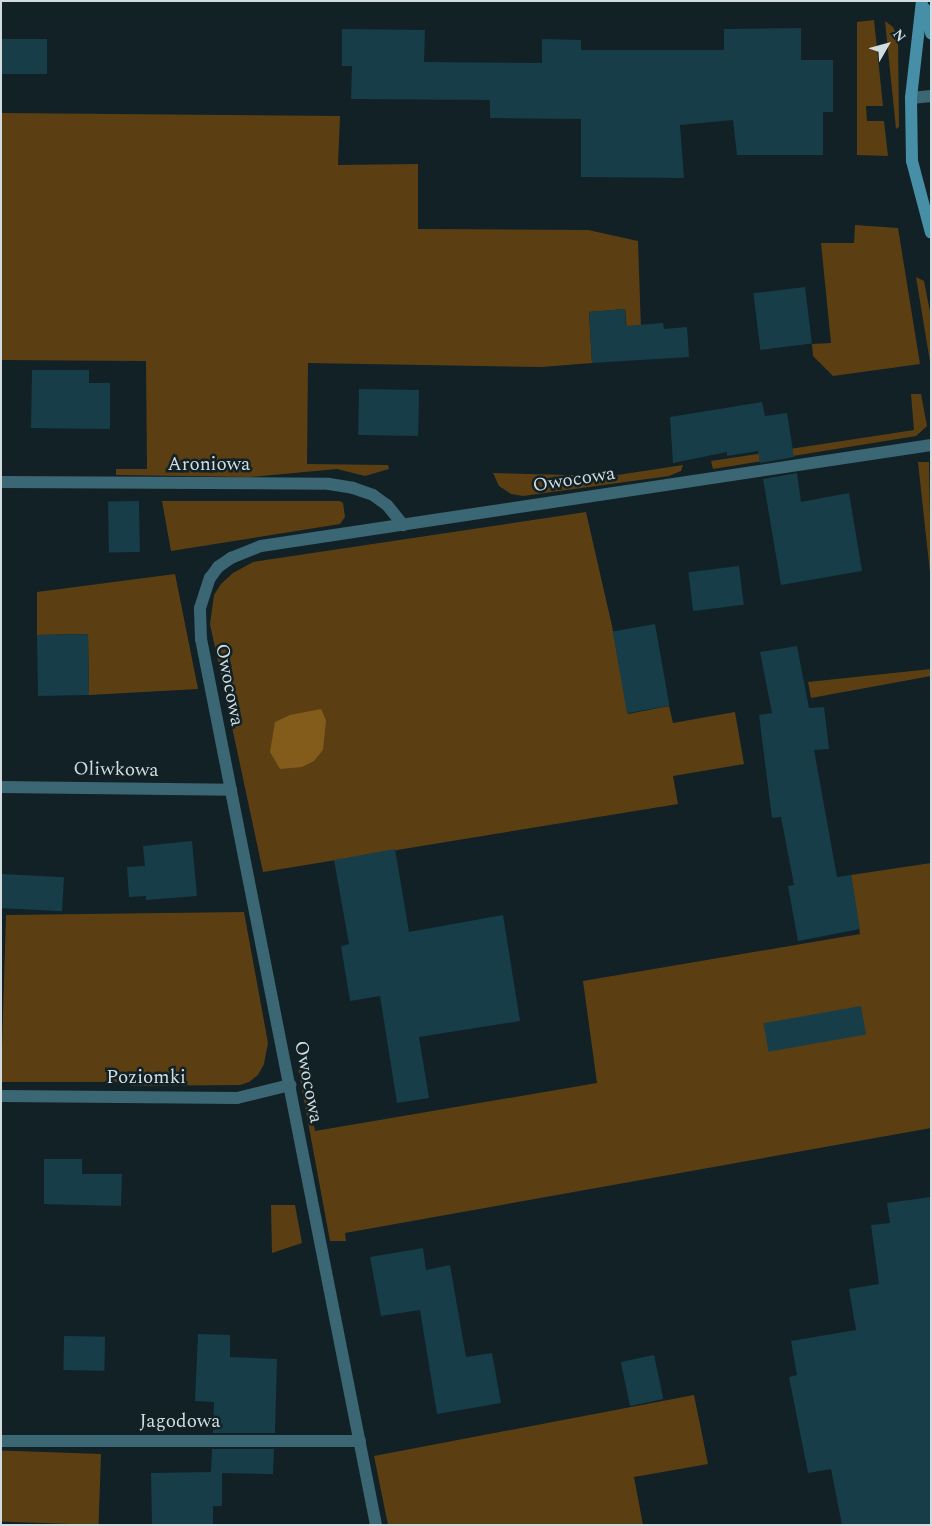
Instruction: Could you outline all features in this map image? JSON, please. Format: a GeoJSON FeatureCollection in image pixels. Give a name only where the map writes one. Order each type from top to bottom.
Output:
{"type":"FeatureCollection","features":[{"type":"Feature","properties":{"kind":"main road"},"geometry":{"type":"LineString","coordinates":[[923,1],[931,33]]}},
{"type":"Feature","properties":{"kind":"main road"},"geometry":{"type":"LineString","coordinates":[[923,1],[911,98],[912,161],[931,233]]}},
{"type":"Feature","properties":{"kind":"street"},"geometry":{"type":"LineString","coordinates":[[911,98],[931,96]]}},
{"type":"Feature","properties":{"kind":"street","name":"Owocowa"},"geometry":{"type":"LineString","coordinates":[[376,1525],[201,640],[200,608],[210,578],[218,567],[231,558],[261,546],[931,445]]}},
{"type":"Feature","properties":{"kind":"street","name":"Aroniowa"},"geometry":{"type":"LineString","coordinates":[[1,482],[329,484],[354,488],[373,495],[387,505],[402,525]]}},
{"type":"Feature","properties":{"kind":"street","name":"Oliwkowa"},"geometry":{"type":"LineString","coordinates":[[1,787],[231,790]]}},
{"type":"Feature","properties":{"kind":"street","name":"Poziomki"},"geometry":{"type":"LineString","coordinates":[[1,1096],[237,1098],[290,1085]]}},
{"type":"Feature","properties":{"kind":"street","name":"Jagodowa"},"geometry":{"type":"LineString","coordinates":[[1,1441],[360,1441]]}},
{"type":"Feature","properties":{"kind":"shaded area"},"geometry":{"type":"Polygon","coordinates":[[[874,20],[883,106],[866,106],[867,121],[884,121],[888,156],[857,155],[857,22],[874,20]]]}},
{"type":"Feature","properties":{"kind":"shaded area"},"geometry":{"type":"Polygon","coordinates":[[[885,21],[893,27],[898,38],[899,127],[896,129],[885,21]]]}},
{"type":"Feature","properties":{"kind":"shaded area"},"geometry":{"type":"Polygon","coordinates":[[[1,113],[340,116],[338,165],[418,164],[418,229],[588,230],[638,241],[641,330],[627,331],[625,309],[589,312],[592,363],[541,367],[308,363],[307,464],[388,465],[389,469],[365,476],[337,469],[250,477],[116,475],[116,469],[147,469],[146,361],[1,360],[1,113]]]}},
{"type":"Feature","properties":{"kind":"shaded area"},"geometry":{"type":"Polygon","coordinates":[[[855,225],[898,228],[920,364],[833,376],[813,356],[812,344],[831,343],[821,243],[854,243],[855,225]]]}},
{"type":"Feature","properties":{"kind":"shaded area"},"geometry":{"type":"Polygon","coordinates":[[[916,277],[924,281],[931,317],[930,362],[916,277]]]}},
{"type":"Feature","properties":{"kind":"shaded area"},"geometry":{"type":"Polygon","coordinates":[[[911,394],[921,394],[927,426],[916,436],[713,469],[711,461],[914,430],[911,394]]]}},
{"type":"Feature","properties":{"kind":"shaded area"},"geometry":{"type":"Polygon","coordinates":[[[918,462],[929,462],[931,582],[918,462]]]}},
{"type":"Feature","properties":{"kind":"shaded area"},"geometry":{"type":"Polygon","coordinates":[[[683,465],[681,471],[669,476],[523,496],[511,494],[499,486],[493,473],[611,476],[683,465]]]}},
{"type":"Feature","properties":{"kind":"shaded area"},"geometry":{"type":"Polygon","coordinates":[[[162,501],[340,501],[343,503],[345,517],[340,524],[171,551],[162,501]]]}},
{"type":"Feature","properties":{"kind":"shaded area"},"geometry":{"type":"Polygon","coordinates":[[[586,512],[612,626],[628,714],[669,706],[673,723],[735,712],[744,764],[673,776],[678,804],[263,872],[210,624],[214,595],[221,584],[233,573],[253,562],[586,512]]]}},
{"type":"Feature","properties":{"kind":"shaded area"},"geometry":{"type":"Polygon","coordinates":[[[175,574],[198,689],[89,695],[88,634],[37,635],[37,592],[175,574]]]}},
{"type":"Feature","properties":{"kind":"shaded area"},"geometry":{"type":"Polygon","coordinates":[[[931,669],[931,676],[811,698],[808,682],[931,669]]]}},
{"type":"Feature","properties":{"kind":"shaded area"},"geometry":{"type":"Polygon","coordinates":[[[321,709],[326,720],[323,750],[314,761],[302,767],[280,769],[270,752],[275,722],[290,715],[321,709]]]}},
{"type":"Feature","properties":{"kind":"shaded area"},"geometry":{"type":"Polygon","coordinates":[[[931,863],[931,1128],[345,1233],[346,1241],[330,1241],[298,1068],[302,1063],[315,1131],[597,1083],[583,981],[860,934],[851,875],[931,863]]]}},
{"type":"Feature","properties":{"kind":"shaded area"},"geometry":{"type":"Polygon","coordinates":[[[244,912],[268,1043],[264,1064],[258,1075],[249,1082],[240,1085],[132,1086],[126,1082],[1,1082],[6,915],[244,912]]]}},
{"type":"Feature","properties":{"kind":"shaded area"},"geometry":{"type":"Polygon","coordinates":[[[271,1205],[295,1205],[302,1243],[272,1253],[271,1205]]]}},
{"type":"Feature","properties":{"kind":"shaded area"},"geometry":{"type":"Polygon","coordinates":[[[694,1395],[708,1464],[634,1477],[643,1525],[388,1525],[374,1456],[694,1395]]]}},
{"type":"Feature","properties":{"kind":"shaded area"},"geometry":{"type":"Polygon","coordinates":[[[1,1451],[101,1454],[99,1525],[1,1522],[1,1451]]]}},
{"type":"Feature","properties":{"kind":"building"},"geometry":{"type":"Polygon","coordinates":[[[801,28],[801,60],[833,60],[833,112],[823,112],[823,155],[737,155],[733,120],[680,125],[684,178],[581,177],[581,119],[490,118],[490,100],[351,99],[352,66],[342,66],[342,29],[425,30],[424,62],[542,63],[542,39],[581,40],[581,50],[724,50],[724,29],[801,28]]]}},
{"type":"Feature","properties":{"kind":"building"},"geometry":{"type":"Polygon","coordinates":[[[1,39],[47,39],[47,74],[1,74],[1,39]]]}},
{"type":"Feature","properties":{"kind":"building"},"geometry":{"type":"Polygon","coordinates":[[[805,287],[812,344],[760,350],[753,293],[805,287]]]}},
{"type":"Feature","properties":{"kind":"building"},"geometry":{"type":"Polygon","coordinates":[[[625,309],[626,326],[663,323],[664,329],[687,327],[689,357],[592,363],[589,312],[625,309]]]}},
{"type":"Feature","properties":{"kind":"building"},"geometry":{"type":"Polygon","coordinates":[[[32,370],[89,370],[89,383],[110,383],[110,429],[31,428],[32,370]]]}},
{"type":"Feature","properties":{"kind":"building"},"geometry":{"type":"Polygon","coordinates":[[[359,389],[419,390],[418,436],[358,435],[359,389]]]}},
{"type":"Feature","properties":{"kind":"building"},"geometry":{"type":"Polygon","coordinates":[[[762,402],[765,416],[787,413],[794,457],[760,463],[758,451],[727,456],[727,452],[673,463],[670,417],[762,402]]]}},
{"type":"Feature","properties":{"kind":"building"},"geometry":{"type":"Polygon","coordinates":[[[797,473],[801,502],[849,493],[862,571],[781,585],[763,479],[797,473]]]}},
{"type":"Feature","properties":{"kind":"building"},"geometry":{"type":"Polygon","coordinates":[[[139,501],[140,552],[109,553],[108,502],[139,501]]]}},
{"type":"Feature","properties":{"kind":"building"},"geometry":{"type":"Polygon","coordinates":[[[739,566],[744,605],[693,611],[688,572],[739,566]]]}},
{"type":"Feature","properties":{"kind":"building"},"geometry":{"type":"Polygon","coordinates":[[[655,624],[669,706],[627,713],[613,631],[655,624]]]}},
{"type":"Feature","properties":{"kind":"building"},"geometry":{"type":"Polygon","coordinates":[[[88,634],[89,695],[38,696],[37,635],[88,634]]]}},
{"type":"Feature","properties":{"kind":"building"},"geometry":{"type":"Polygon","coordinates":[[[797,646],[809,708],[824,707],[829,749],[814,750],[837,877],[851,875],[860,929],[798,941],[788,886],[794,885],[781,817],[772,818],[759,715],[772,713],[760,652],[797,646]]]}},
{"type":"Feature","properties":{"kind":"building"},"geometry":{"type":"Polygon","coordinates":[[[192,841],[197,896],[146,900],[146,896],[129,897],[127,867],[145,866],[143,846],[192,841]]]}},
{"type":"Feature","properties":{"kind":"building"},"geometry":{"type":"Polygon","coordinates":[[[395,849],[409,932],[503,915],[520,1021],[419,1037],[429,1098],[397,1103],[380,996],[350,1001],[341,946],[349,944],[334,860],[395,849]]]}},
{"type":"Feature","properties":{"kind":"building"},"geometry":{"type":"Polygon","coordinates":[[[1,874],[64,877],[62,911],[1,908],[1,874]]]}},
{"type":"Feature","properties":{"kind":"building"},"geometry":{"type":"Polygon","coordinates":[[[861,1006],[866,1035],[769,1052],[764,1023],[861,1006]]]}},
{"type":"Feature","properties":{"kind":"building"},"geometry":{"type":"Polygon","coordinates":[[[44,1159],[82,1159],[82,1174],[122,1174],[121,1206],[44,1204],[44,1159]]]}},
{"type":"Feature","properties":{"kind":"building"},"geometry":{"type":"Polygon","coordinates":[[[931,1197],[931,1525],[842,1525],[831,1469],[808,1473],[789,1377],[797,1375],[791,1341],[856,1330],[849,1289],[879,1284],[871,1225],[890,1223],[887,1203],[931,1197]]]}},
{"type":"Feature","properties":{"kind":"building"},"geometry":{"type":"Polygon","coordinates":[[[423,1248],[426,1270],[450,1265],[466,1357],[492,1353],[501,1403],[437,1414],[420,1310],[381,1316],[370,1257],[423,1248]]]}},
{"type":"Feature","properties":{"kind":"building"},"geometry":{"type":"Polygon","coordinates":[[[198,1334],[230,1335],[230,1357],[277,1359],[275,1433],[213,1433],[214,1402],[195,1401],[198,1334]]]}},
{"type":"Feature","properties":{"kind":"building"},"geometry":{"type":"Polygon","coordinates":[[[64,1336],[105,1337],[104,1371],[63,1370],[64,1336]]]}},
{"type":"Feature","properties":{"kind":"building"},"geometry":{"type":"Polygon","coordinates":[[[654,1355],[663,1399],[630,1406],[621,1362],[654,1355]]]}},
{"type":"Feature","properties":{"kind":"building"},"geometry":{"type":"Polygon","coordinates":[[[212,1449],[274,1449],[273,1474],[222,1473],[222,1506],[213,1506],[213,1525],[152,1525],[151,1473],[211,1472],[212,1449]]]}}]}
